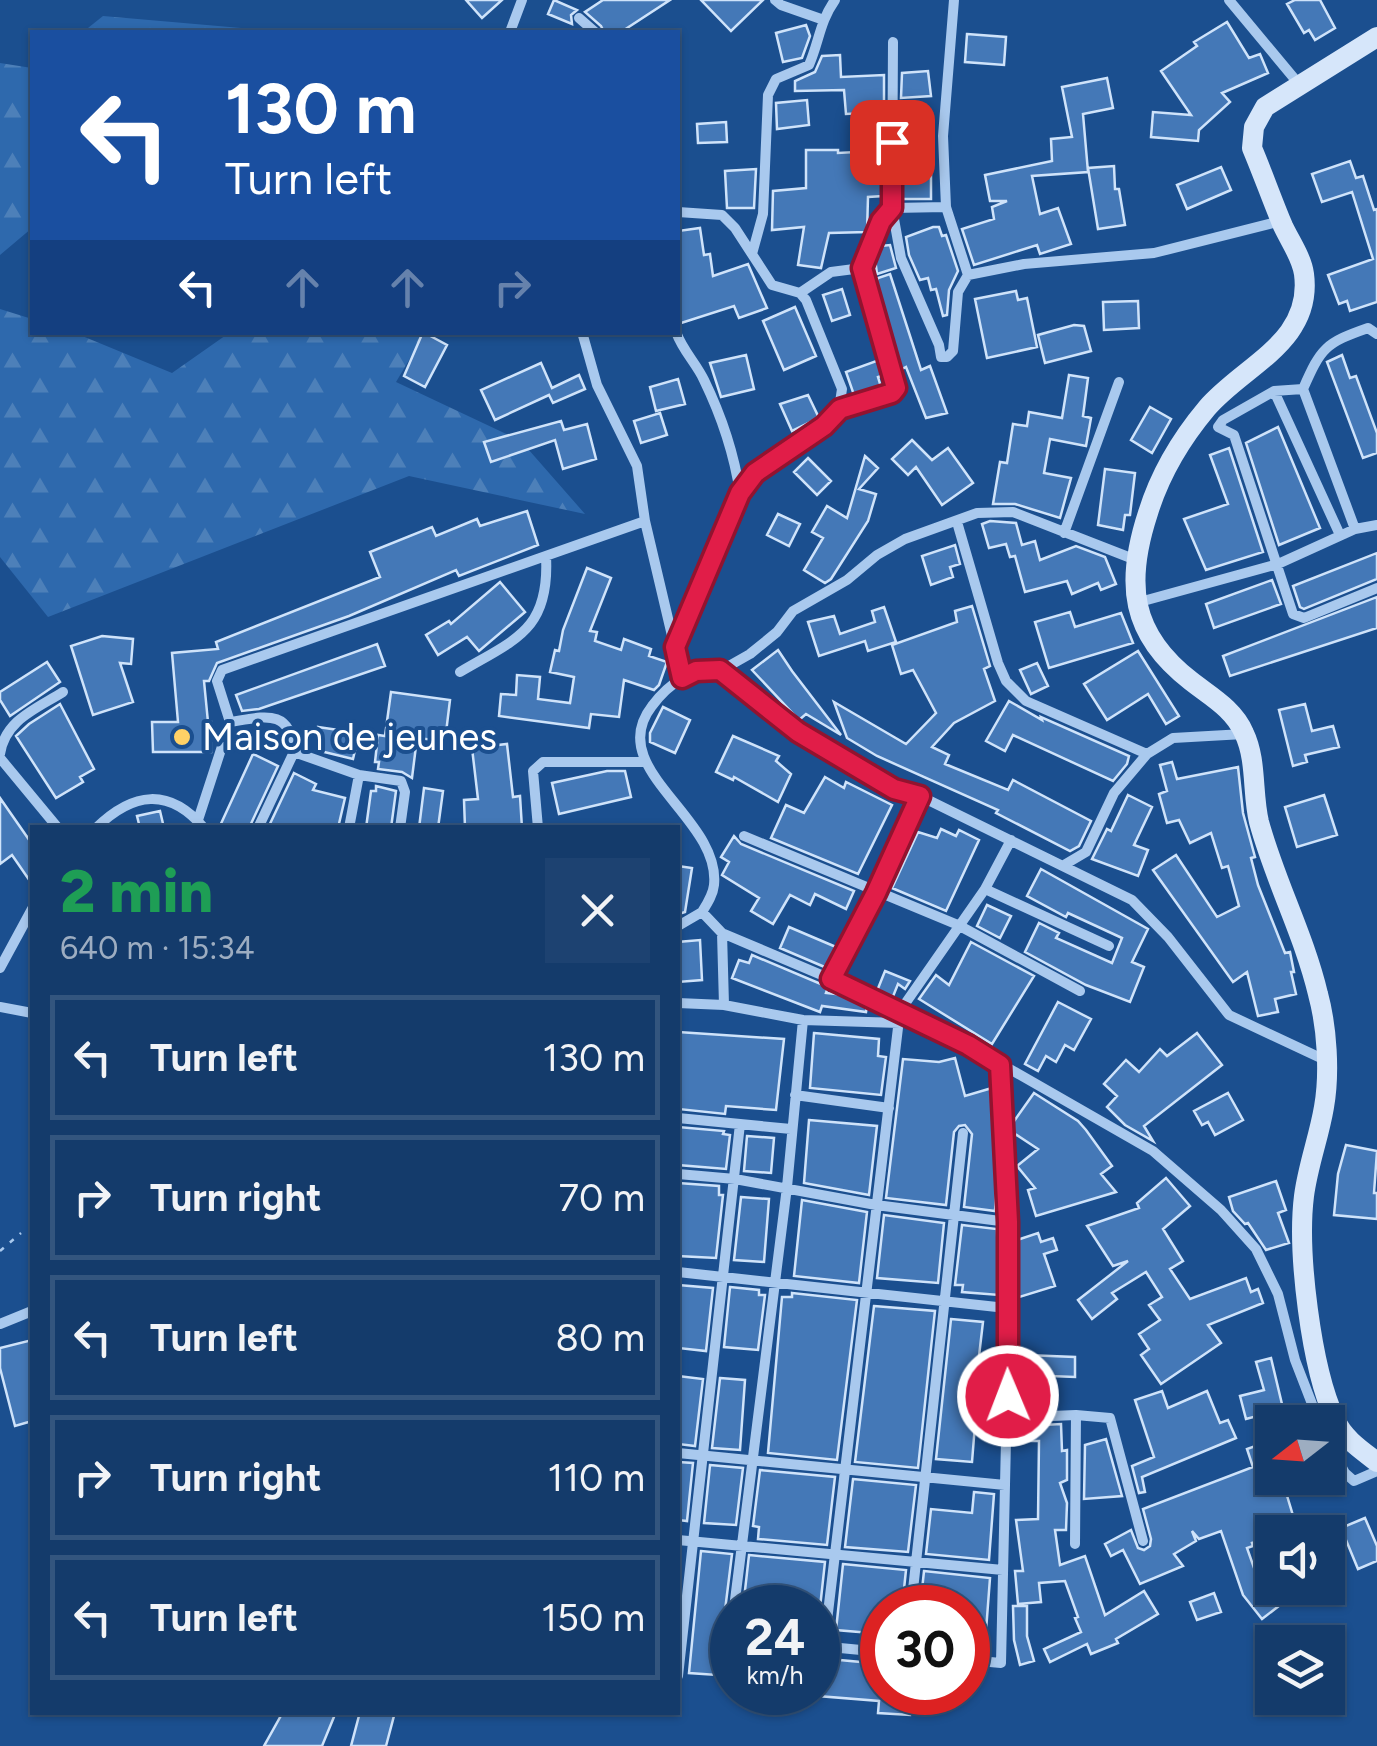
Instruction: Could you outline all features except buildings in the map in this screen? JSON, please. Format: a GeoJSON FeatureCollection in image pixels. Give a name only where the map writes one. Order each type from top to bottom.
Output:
{"type":"FeatureCollection","features":[{"type":"Feature","properties":{"kind":"main road"},"geometry":{"type":"LineString","coordinates":[[1377,37],[1265,106],[1254,127],[1252,148],[1304,270],[1304,299],[1296,324],[1270,356],[1210,406],[1174,452],[1148,512],[1136,560],[1135,604],[1151,641],[1177,670],[1235,717],[1245,734],[1258,819],[1319,996],[1325,1060],[1324,1107],[1310,1154],[1303,1200],[1306,1276],[1316,1351],[1336,1423],[1377,1462]]}},
{"type":"Feature","properties":{"kind":"street"},"geometry":{"type":"LineString","coordinates":[[511,30],[522,0]]}},
{"type":"Feature","properties":{"kind":"street"},"geometry":{"type":"LineString","coordinates":[[775,0],[821,19]]}},
{"type":"Feature","properties":{"kind":"street"},"geometry":{"type":"LineString","coordinates":[[752,254],[762,214],[768,95],[776,80],[809,66],[818,44],[821,19],[835,0]]}},
{"type":"Feature","properties":{"kind":"street"},"geometry":{"type":"LineString","coordinates":[[893,42],[892,208],[901,258],[939,345],[940,357],[946,357],[953,351],[958,292],[968,275],[946,207],[943,136],[954,0]]}},
{"type":"Feature","properties":{"kind":"street"},"geometry":{"type":"LineString","coordinates":[[1229,0],[1298,83]]}},
{"type":"Feature","properties":{"kind":"street"},"geometry":{"type":"LineString","coordinates":[[579,18],[593,30]]}},
{"type":"Feature","properties":{"kind":"street"},"geometry":{"type":"LineString","coordinates":[[675,647],[740,493],[755,473],[824,426],[840,409],[892,393],[896,388],[862,268],[881,221],[892,208],[946,207]]}},
{"type":"Feature","properties":{"kind":"street"},"geometry":{"type":"LineString","coordinates":[[680,212],[722,215],[736,228],[772,285],[800,293],[806,300],[842,389],[840,409]]}},
{"type":"Feature","properties":{"kind":"street"},"geometry":{"type":"LineString","coordinates":[[968,275],[1024,264],[1154,252],[1282,222]]}},
{"type":"Feature","properties":{"kind":"street"},"geometry":{"type":"LineString","coordinates":[[800,293],[831,272],[862,268]]}},
{"type":"Feature","properties":{"kind":"street"},"geometry":{"type":"LineString","coordinates":[[1355,529],[1302,389],[1320,352],[1342,337],[1368,328],[1377,334]]}},
{"type":"Feature","properties":{"kind":"street"},"geometry":{"type":"LineString","coordinates":[[583,335],[597,385],[637,466],[645,521],[682,678]]}},
{"type":"Feature","properties":{"kind":"street"},"geometry":{"type":"LineString","coordinates":[[677,335],[703,377],[734,450],[740,493]]}},
{"type":"Feature","properties":{"kind":"street"},"geometry":{"type":"LineString","coordinates":[[1064,533],[1120,382]]}},
{"type":"Feature","properties":{"kind":"street"},"geometry":{"type":"LineString","coordinates":[[1302,389],[1274,391],[1223,420],[1218,427],[1234,435],[1293,614],[1304,618],[1377,588]]}},
{"type":"Feature","properties":{"kind":"street"},"geometry":{"type":"LineString","coordinates":[[1274,391],[1340,536]]}},
{"type":"Feature","properties":{"kind":"street"},"geometry":{"type":"LineString","coordinates":[[680,925],[702,912],[715,882],[712,860],[688,816],[643,762],[638,735],[646,713],[663,691],[696,671],[720,670],[764,643],[793,611],[847,580],[905,539],[976,513],[1013,512],[1136,560]]}},
{"type":"Feature","properties":{"kind":"street"},"geometry":{"type":"LineString","coordinates":[[100,825],[128,804],[148,798],[174,801],[201,824],[230,722],[216,681],[222,670],[645,521]]}},
{"type":"Feature","properties":{"kind":"street"},"geometry":{"type":"LineString","coordinates":[[957,522],[1006,681],[1026,702],[1147,754]]}},
{"type":"Feature","properties":{"kind":"street"},"geometry":{"type":"LineString","coordinates":[[1135,604],[1278,564],[1355,529],[1377,525]]}},
{"type":"Feature","properties":{"kind":"street"},"geometry":{"type":"LineString","coordinates":[[460,672],[529,630],[548,582],[546,556]]}},
{"type":"Feature","properties":{"kind":"street"},"geometry":{"type":"LineString","coordinates":[[720,670],[798,732],[894,789],[920,796],[1132,900],[1168,937],[1230,1015],[1325,1060]]}},
{"type":"Feature","properties":{"kind":"street"},"geometry":{"type":"LineString","coordinates":[[56,825],[0,756],[2,739],[10,725],[62,692]]}},
{"type":"Feature","properties":{"kind":"street"},"geometry":{"type":"LineString","coordinates":[[230,722],[278,718],[293,736],[294,752],[259,825]]}},
{"type":"Feature","properties":{"kind":"street"},"geometry":{"type":"LineString","coordinates":[[1064,864],[1086,852],[1114,793],[1147,754],[1173,738],[1245,734]]}},
{"type":"Feature","properties":{"kind":"street"},"geometry":{"type":"LineString","coordinates":[[294,752],[359,775],[402,781],[406,792],[400,825]]}},
{"type":"Feature","properties":{"kind":"street"},"geometry":{"type":"LineString","coordinates":[[538,825],[533,771],[537,765],[643,762]]}},
{"type":"Feature","properties":{"kind":"street"},"geometry":{"type":"LineString","coordinates":[[350,825],[359,775]]}},
{"type":"Feature","properties":{"kind":"street"},"geometry":{"type":"LineString","coordinates":[[831,979],[920,796]]}},
{"type":"Feature","properties":{"kind":"street"},"geometry":{"type":"LineString","coordinates":[[744,836],[958,926],[1080,992]]}},
{"type":"Feature","properties":{"kind":"street"},"geometry":{"type":"LineString","coordinates":[[831,1585],[900,1017],[984,889],[1011,840]]}},
{"type":"Feature","properties":{"kind":"street"},"geometry":{"type":"LineString","coordinates":[[984,889],[1109,946]]}},
{"type":"Feature","properties":{"kind":"street"},"geometry":{"type":"LineString","coordinates":[[702,912],[722,934],[831,979],[1000,1065],[1153,1150],[1221,1210],[1256,1249],[1278,1294],[1295,1360],[1313,1405]]}},
{"type":"Feature","properties":{"kind":"street"},"geometry":{"type":"LineString","coordinates":[[0,968],[30,914]]}},
{"type":"Feature","properties":{"kind":"street"},"geometry":{"type":"LineString","coordinates":[[722,934],[724,1005]]}},
{"type":"Feature","properties":{"kind":"street"},"geometry":{"type":"LineString","coordinates":[[680,1003],[724,1005],[804,1020],[900,1017]]}},
{"type":"Feature","properties":{"kind":"street"},"geometry":{"type":"LineString","coordinates":[[0,1006],[30,1013]]}},
{"type":"Feature","properties":{"kind":"street"},"geometry":{"type":"LineString","coordinates":[[737,1585],[804,1020]]}},
{"type":"Feature","properties":{"kind":"street"},"geometry":{"type":"LineString","coordinates":[[990,1662],[1000,1663],[1007,1418],[1008,1222],[1000,1065]]}},
{"type":"Feature","properties":{"kind":"street"},"geometry":{"type":"LineString","coordinates":[[794,1096],[889,1108]]}},
{"type":"Feature","properties":{"kind":"street"},"geometry":{"type":"LineString","coordinates":[[680,1118],[790,1129]]}},
{"type":"Feature","properties":{"kind":"street"},"geometry":{"type":"LineString","coordinates":[[680,1658],[740,1124]]}},
{"type":"Feature","properties":{"kind":"street"},"geometry":{"type":"LineString","coordinates":[[914,1585],[963,1133]]}},
{"type":"Feature","properties":{"kind":"street"},"geometry":{"type":"LineString","coordinates":[[680,1174],[734,1179],[876,1205],[1008,1222]]}},
{"type":"Feature","properties":{"kind":"street"},"geometry":{"type":"LineString","coordinates":[[680,1272],[1006,1308]]}},
{"type":"Feature","properties":{"kind":"street"},"geometry":{"type":"LineString","coordinates":[[0,1324],[30,1312]]}},
{"type":"Feature","properties":{"kind":"street"},"geometry":{"type":"LineString","coordinates":[[1075,1544],[1076,1416]]}},
{"type":"Feature","properties":{"kind":"street"},"geometry":{"type":"LineString","coordinates":[[1007,1418],[1110,1418],[1143,1541]]}},
{"type":"Feature","properties":{"kind":"street"},"geometry":{"type":"LineString","coordinates":[[680,1453],[1005,1485]]}},
{"type":"Feature","properties":{"kind":"street"},"geometry":{"type":"LineString","coordinates":[[1345,1473],[1354,1480],[1377,1471]]}},
{"type":"Feature","properties":{"kind":"street"},"geometry":{"type":"LineString","coordinates":[[680,1540],[1003,1570]]}},
{"type":"Feature","properties":{"kind":"path"},"geometry":{"type":"LineString","coordinates":[[0,1250],[22,1233]]}},
{"type":"Feature","properties":{"kind":"green space"},"geometry":{"type":"Polygon","coordinates":[[[103,16],[241,28],[239,30],[86,30],[103,16]]]}},
{"type":"Feature","properties":{"kind":"green space"},"geometry":{"type":"Polygon","coordinates":[[[0,63],[30,68],[30,230],[0,255],[0,63]]]}},
{"type":"Feature","properties":{"kind":"green space"},"geometry":{"type":"Polygon","coordinates":[[[0,309],[30,318],[30,335],[80,335],[172,373],[226,335],[424,335],[396,382],[521,441],[585,514],[409,476],[48,617],[0,557],[0,309]]]}},
{"type":"Feature","properties":{"kind":"place","name":"Maison de jeunes"},"geometry":{"type":"Point","coordinates":[182,737]}},
{"type":"Feature","properties":{"kind":"route"},"geometry":{"type":"LineString","coordinates":[[892,142],[892,208],[881,221],[862,268],[896,388],[892,393],[840,409],[824,426],[755,473],[740,493],[675,647],[682,678],[696,671],[720,670],[798,732],[894,789],[920,796],[831,979],[968,1045],[1000,1065],[1008,1222],[1008,1396]]}}]}
